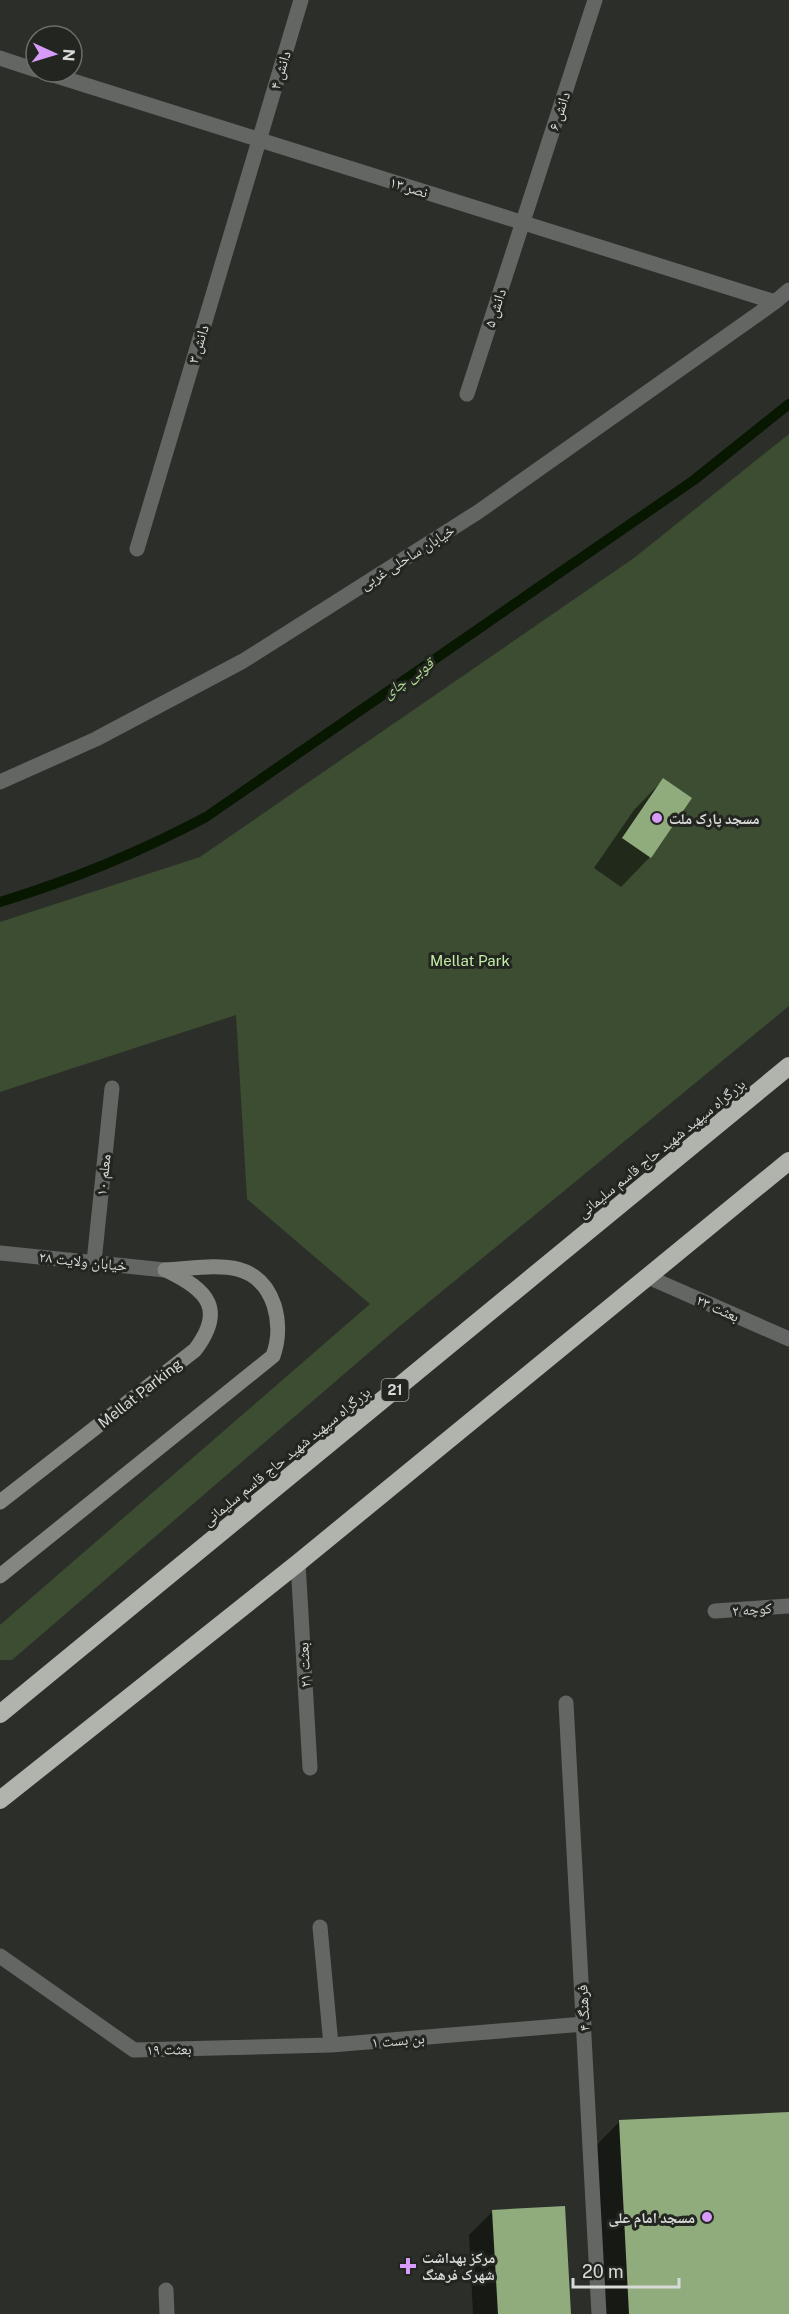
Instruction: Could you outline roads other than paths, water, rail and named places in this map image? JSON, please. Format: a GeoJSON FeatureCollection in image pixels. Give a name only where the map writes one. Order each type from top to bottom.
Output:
{"type":"FeatureCollection","features":[{"type":"Feature","properties":{"kind":"highway","name":"بزرگراه سپهبد شهید حاج قاسم سلیمانی"},"geometry":{"type":"LineString","coordinates":[[0,1714],[789,1066]]}},
{"type":"Feature","properties":{"kind":"highway"},"geometry":{"type":"LineString","coordinates":[[0,1800],[298,1563],[789,1161]]}},
{"type":"Feature","properties":{"kind":"street","name":"دانش ۴"},"geometry":{"type":"LineString","coordinates":[[259,140],[301,0]]}},
{"type":"Feature","properties":{"kind":"street","name":"دانش ۶"},"geometry":{"type":"LineString","coordinates":[[523,223],[595,0]]}},
{"type":"Feature","properties":{"kind":"street"},"geometry":{"type":"LineString","coordinates":[[0,58],[24,65]]}},
{"type":"Feature","properties":{"kind":"street","name":"نصر ۱۳"},"geometry":{"type":"LineString","coordinates":[[82,84],[775,302]]}},
{"type":"Feature","properties":{"kind":"street","name":"دانش ۳"},"geometry":{"type":"LineString","coordinates":[[137,549],[259,140]]}},
{"type":"Feature","properties":{"kind":"street","name":"دانش ۵"},"geometry":{"type":"LineString","coordinates":[[467,393],[523,223]]}},
{"type":"Feature","properties":{"kind":"street","name":"خیابان ساحلی غربی"},"geometry":{"type":"LineString","coordinates":[[0,782],[96,739],[243,661],[478,512],[789,290]]}},
{"type":"Feature","properties":{"kind":"street","name":"معلم ۱۰"},"geometry":{"type":"LineString","coordinates":[[94,1262],[112,1088]]}},
{"type":"Feature","properties":{"kind":"street","name":"خیابان ولایت ۲۸"},"geometry":{"type":"LineString","coordinates":[[0,1253],[165,1270]]}},
{"type":"Feature","properties":{"kind":"street"},"geometry":{"type":"LineString","coordinates":[[0,1576],[273,1356],[278,1335],[276,1313],[269,1292],[255,1275],[241,1269],[223,1267],[165,1270]]}},
{"type":"Feature","properties":{"kind":"street","name":"Mellat Parking"},"geometry":{"type":"LineString","coordinates":[[0,1502],[195,1350],[204,1337],[211,1314],[209,1300],[191,1282],[165,1270]]}},
{"type":"Feature","properties":{"kind":"street","name":"بعثت ۲۳"},"geometry":{"type":"LineString","coordinates":[[648,1277],[789,1339]]}},
{"type":"Feature","properties":{"kind":"street","name":"بعثت ۲۱"},"geometry":{"type":"LineString","coordinates":[[298,1563],[310,1768]]}},
{"type":"Feature","properties":{"kind":"street","name":"کوچه ۲"},"geometry":{"type":"LineString","coordinates":[[715,1611],[789,1606]]}},
{"type":"Feature","properties":{"kind":"street"},"geometry":{"type":"LineString","coordinates":[[0,1700],[25,1693]]}},
{"type":"Feature","properties":{"kind":"street","name":"فرهنگ ۴"},"geometry":{"type":"LineString","coordinates":[[566,1703],[599,2314]]}},
{"type":"Feature","properties":{"kind":"street"},"geometry":{"type":"LineString","coordinates":[[320,1927],[331,2045]]}},
{"type":"Feature","properties":{"kind":"street","name":"بعثت ۱۹"},"geometry":{"type":"LineString","coordinates":[[0,1956],[134,2050],[331,2045]]}},
{"type":"Feature","properties":{"kind":"street","name":"بن بست ۱"},"geometry":{"type":"LineString","coordinates":[[331,2045],[584,2024]]}},
{"type":"Feature","properties":{"kind":"street"},"geometry":{"type":"LineString","coordinates":[[166,2290],[167,2314]]}},
{"type":"Feature","properties":{"kind":"waterway","name":"قوبی چای"},"geometry":{"type":"LineString","coordinates":[[0,902],[105,864],[206,817],[694,480],[789,404]]}},
{"type":"Feature","properties":{"kind":"place","name":"مسجد پارک ملت"},"geometry":{"type":"Point","coordinates":[657,818]}},
{"type":"Feature","properties":{"kind":"place","name":"مسجد امام علی"},"geometry":{"type":"Point","coordinates":[707,2217]}},
{"type":"Feature","properties":{"kind":"place","name":"مرکز بهداشت شهرک فرهنگ"},"geometry":{"type":"Point","coordinates":[408,2266]}},
{"type":"Feature","properties":{"kind":"park label","name":"Mellat Park"},"geometry":{"type":"Point","coordinates":[470,960]}}]}
